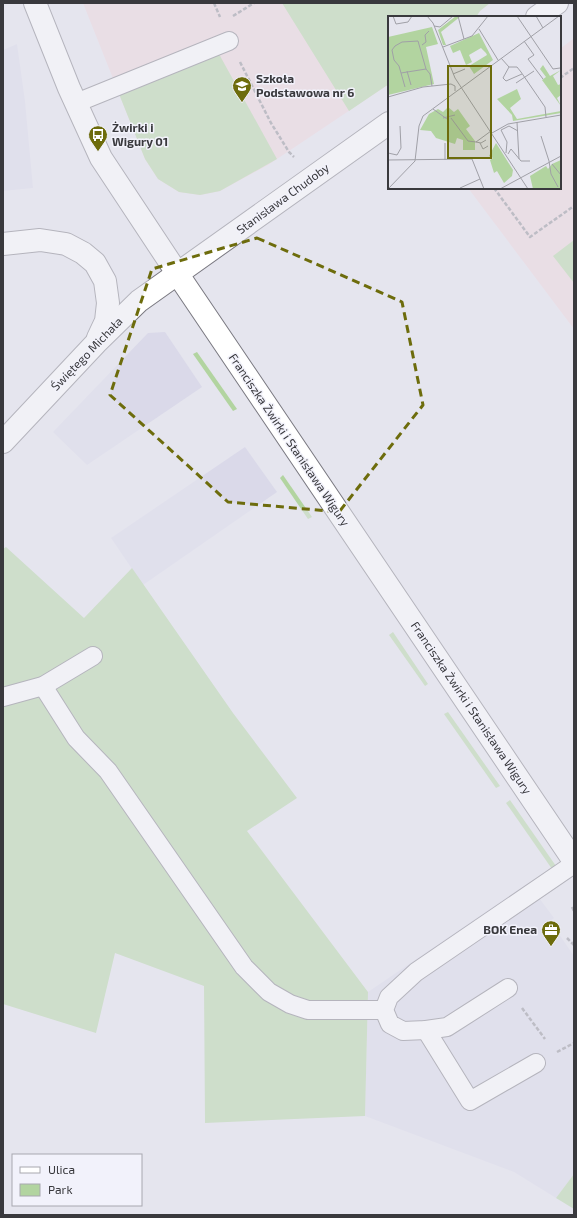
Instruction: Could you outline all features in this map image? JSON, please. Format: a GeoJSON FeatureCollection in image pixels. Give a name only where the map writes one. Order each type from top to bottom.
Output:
{"type":"FeatureCollection","features":[{"type":"Feature","properties":{"kind":"street","name":"Franciszka Żwirki i Stanisława Wigury"},"geometry":{"type":"LineString","coordinates":[[35,3],[76,103],[101,158],[178,275],[574,862]]}},
{"type":"Feature","properties":{"kind":"street"},"geometry":{"type":"LineString","coordinates":[[538,16],[557,3]]}},
{"type":"Feature","properties":{"kind":"street","name":"Stanisława Chudoby"},"geometry":{"type":"LineString","coordinates":[[178,275],[388,124]]}},
{"type":"Feature","properties":{"kind":"street"},"geometry":{"type":"LineString","coordinates":[[3,244],[40,240],[66,244],[83,253],[95,263],[105,281],[108,303],[106,321],[96,343]]}},
{"type":"Feature","properties":{"kind":"street","name":"Świętego Michała"},"geometry":{"type":"LineString","coordinates":[[3,442],[96,343],[139,301],[178,275]]}},
{"type":"Feature","properties":{"kind":"lane"},"geometry":{"type":"LineString","coordinates":[[76,103],[229,41]]}},
{"type":"Feature","properties":{"kind":"lane"},"geometry":{"type":"LineString","coordinates":[[3,697],[43,686],[93,656]]}},
{"type":"Feature","properties":{"kind":"lane"},"geometry":{"type":"LineString","coordinates":[[43,686],[76,738],[108,771],[244,967],[269,992],[290,1004],[308,1010],[384,1010]]}},
{"type":"Feature","properties":{"kind":"lane"},"geometry":{"type":"LineString","coordinates":[[508,988],[447,1027],[403,1031],[390,1024],[384,1010],[389,997],[416,972],[574,862]]}},
{"type":"Feature","properties":{"kind":"lane"},"geometry":{"type":"LineString","coordinates":[[426,1030],[470,1101],[536,1063]]}},
{"type":"Feature","properties":{"kind":"path"},"geometry":{"type":"LineString","coordinates":[[214,3],[229,41],[271,123],[289,152],[296,159]]}},
{"type":"Feature","properties":{"kind":"path"},"geometry":{"type":"LineString","coordinates":[[222,23],[254,3]]}},
{"type":"Feature","properties":{"kind":"path"},"geometry":{"type":"LineString","coordinates":[[561,77],[574,68]]}},
{"type":"Feature","properties":{"kind":"path"},"geometry":{"type":"LineString","coordinates":[[495,189],[530,237],[574,206]]}},
{"type":"Feature","properties":{"kind":"path"},"geometry":{"type":"LineString","coordinates":[[572,907],[574,911]]}},
{"type":"Feature","properties":{"kind":"path"},"geometry":{"type":"LineString","coordinates":[[567,938],[574,945]]}},
{"type":"Feature","properties":{"kind":"path"},"geometry":{"type":"LineString","coordinates":[[508,988],[546,1041]]}},
{"type":"Feature","properties":{"kind":"highlighted area"},"geometry":{"type":"Polygon","coordinates":[[[257,238],[402,302],[423,405],[339,512],[228,502],[110,395],[152,269],[257,238]]]}},
{"type":"Feature","properties":{"kind":"shaded area","name":"Szkoła Podstawowa nr 6"},"geometry":{"type":"Polygon","coordinates":[[[83,3],[490,3],[480,11],[477,16],[388,16],[388,85],[268,165],[220,191],[200,195],[179,192],[158,179],[145,159],[83,3]]]}},
{"type":"Feature","properties":{"kind":"shaded area"},"geometry":{"type":"Polygon","coordinates":[[[574,38],[574,329],[469,189],[561,189],[561,48],[574,38]]]}},
{"type":"Feature","properties":{"kind":"shaded area"},"geometry":{"type":"Polygon","coordinates":[[[17,44],[25,101],[33,188],[3,191],[3,50],[17,44]]]}},
{"type":"Feature","properties":{"kind":"shaded area"},"geometry":{"type":"Polygon","coordinates":[[[165,332],[202,387],[87,465],[53,432],[148,333],[165,332]]]}},
{"type":"Feature","properties":{"kind":"shaded area"},"geometry":{"type":"Polygon","coordinates":[[[245,447],[277,492],[143,585],[111,538],[245,447]]]}},
{"type":"Feature","properties":{"kind":"shaded area"},"geometry":{"type":"Polygon","coordinates":[[[528,883],[554,918],[550,921],[574,956],[574,1174],[556,1198],[514,1172],[365,1116],[368,992],[528,883]]]}},
{"type":"Feature","properties":{"kind":"green space"},"geometry":{"type":"Polygon","coordinates":[[[282,3],[490,3],[480,11],[477,16],[388,16],[388,85],[349,111],[282,3]]]}},
{"type":"Feature","properties":{"kind":"green space"},"geometry":{"type":"Polygon","coordinates":[[[219,54],[277,159],[220,191],[200,195],[179,192],[158,179],[145,159],[119,94],[219,54]]]}},
{"type":"Feature","properties":{"kind":"green space"},"geometry":{"type":"Polygon","coordinates":[[[574,240],[574,283],[553,256],[574,240]]]}},
{"type":"Feature","properties":{"kind":"green space"},"geometry":{"type":"Polygon","coordinates":[[[197,352],[237,409],[233,411],[193,354],[197,352]]]}},
{"type":"Feature","properties":{"kind":"green space"},"geometry":{"type":"Polygon","coordinates":[[[283,475],[312,517],[308,519],[280,478],[283,475]]]}},
{"type":"Feature","properties":{"kind":"green space"},"geometry":{"type":"Polygon","coordinates":[[[6,547],[84,618],[132,568],[233,713],[297,798],[247,831],[368,992],[365,1116],[205,1123],[204,986],[115,953],[96,1033],[3,1004],[3,549],[6,547]]]}},
{"type":"Feature","properties":{"kind":"green space"},"geometry":{"type":"Polygon","coordinates":[[[393,632],[428,684],[425,686],[389,635],[393,632]]]}},
{"type":"Feature","properties":{"kind":"green space"},"geometry":{"type":"Polygon","coordinates":[[[448,712],[500,786],[496,788],[444,714],[448,712]]]}},
{"type":"Feature","properties":{"kind":"green space"},"geometry":{"type":"Polygon","coordinates":[[[510,800],[556,866],[552,869],[506,803],[510,800]]]}},
{"type":"Feature","properties":{"kind":"green space"},"geometry":{"type":"Polygon","coordinates":[[[574,1174],[574,1209],[556,1198],[574,1174]]]}},
{"type":"Feature","properties":{"kind":"place","name":"Szkoła Podstawowa nr 6"},"geometry":{"type":"Point","coordinates":[242,103]}},
{"type":"Feature","properties":{"kind":"place","name":"Żwirki i Wigury 01"},"geometry":{"type":"Point","coordinates":[98,152]}},
{"type":"Feature","properties":{"kind":"place","name":"BOK Enea"},"geometry":{"type":"Point","coordinates":[551,947]}}]}
